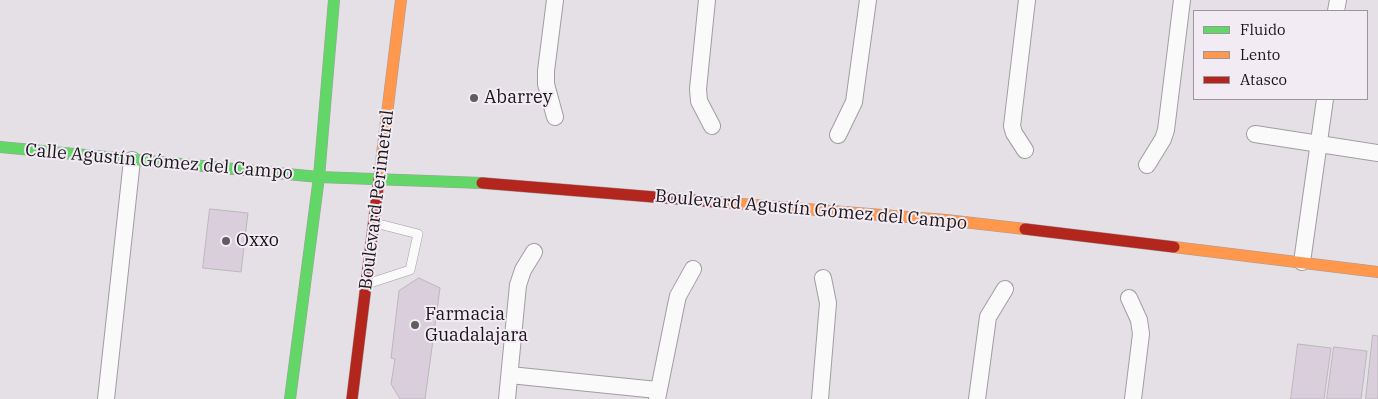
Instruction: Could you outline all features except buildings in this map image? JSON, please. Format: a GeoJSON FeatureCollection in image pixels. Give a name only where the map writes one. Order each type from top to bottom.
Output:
{"type":"FeatureCollection","features":[{"type":"Feature","properties":{"kind":"street"},"geometry":{"type":"LineString","coordinates":[[290,399],[319,177],[334,0]]}},
{"type":"Feature","properties":{"kind":"street","name":"Boulevard Perimetral"},"geometry":{"type":"LineString","coordinates":[[352,399],[402,0]]}},
{"type":"Feature","properties":{"kind":"street"},"geometry":{"type":"LineString","coordinates":[[555,0],[546,71],[546,84],[555,117]]}},
{"type":"Feature","properties":{"kind":"street"},"geometry":{"type":"LineString","coordinates":[[707,0],[698,89],[699,101],[712,126]]}},
{"type":"Feature","properties":{"kind":"street"},"geometry":{"type":"LineString","coordinates":[[838,135],[855,96],[868,0]]}},
{"type":"Feature","properties":{"kind":"street"},"geometry":{"type":"LineString","coordinates":[[1024,150],[1012,126],[1027,0]]}},
{"type":"Feature","properties":{"kind":"street"},"geometry":{"type":"LineString","coordinates":[[1147,164],[1163,139],[1166,130],[1182,0]]}},
{"type":"Feature","properties":{"kind":"street"},"geometry":{"type":"LineString","coordinates":[[1325,100],[1302,262],[1378,272]]}},
{"type":"Feature","properties":{"kind":"street"},"geometry":{"type":"LineString","coordinates":[[1255,134],[1378,153]]}},
{"type":"Feature","properties":{"kind":"street","name":"Calle Agustín Gómez del Campo"},"geometry":{"type":"LineString","coordinates":[[0,147],[319,177]]}},
{"type":"Feature","properties":{"kind":"street"},"geometry":{"type":"LineString","coordinates":[[106,399],[132,160]]}},
{"type":"Feature","properties":{"kind":"street","name":"Boulevard Agustín Gómez del Campo"},"geometry":{"type":"LineString","coordinates":[[319,177],[454,181],[946,220],[1302,262]]}},
{"type":"Feature","properties":{"kind":"street"},"geometry":{"type":"LineString","coordinates":[[507,399],[518,285],[523,270],[534,252]]}},
{"type":"Feature","properties":{"kind":"street"},"geometry":{"type":"LineString","coordinates":[[510,375],[657,395],[678,296],[693,269]]}},
{"type":"Feature","properties":{"kind":"street"},"geometry":{"type":"LineString","coordinates":[[820,399],[828,303],[823,278]]}},
{"type":"Feature","properties":{"kind":"street"},"geometry":{"type":"LineString","coordinates":[[977,399],[988,317],[1005,289]]}},
{"type":"Feature","properties":{"kind":"street"},"geometry":{"type":"LineString","coordinates":[[1129,298],[1139,320],[1141,334],[1133,399]]}},
{"type":"Feature","properties":{"kind":"lane"},"geometry":{"type":"LineString","coordinates":[[367,284],[410,270],[418,234],[375,222]]}},
{"type":"Feature","properties":{"kind":"traffic: fast"},"geometry":{"type":"LineString","coordinates":[[290,399],[319,177],[334,0]]}},
{"type":"Feature","properties":{"kind":"traffic: fast"},"geometry":{"type":"LineString","coordinates":[[0,147],[319,177],[482,183]]}},
{"type":"Feature","properties":{"kind":"traffic: slow"},"geometry":{"type":"LineString","coordinates":[[379,179],[401,0]]}},
{"type":"Feature","properties":{"kind":"traffic: slow"},"geometry":{"type":"LineString","coordinates":[[716,202],[946,220],[1025,229]]}},
{"type":"Feature","properties":{"kind":"traffic: slow"},"geometry":{"type":"LineString","coordinates":[[1174,247],[1378,272]]}},
{"type":"Feature","properties":{"kind":"traffic: jam"},"geometry":{"type":"LineString","coordinates":[[352,399],[379,179]]}},
{"type":"Feature","properties":{"kind":"traffic: jam"},"geometry":{"type":"LineString","coordinates":[[482,183],[716,202]]}},
{"type":"Feature","properties":{"kind":"traffic: jam"},"geometry":{"type":"LineString","coordinates":[[1025,229],[1174,247]]}},
{"type":"Feature","properties":{"kind":"place","name":"Abarrey"},"geometry":{"type":"Point","coordinates":[474,98]}},
{"type":"Feature","properties":{"kind":"place","name":"Oxxo"},"geometry":{"type":"Point","coordinates":[226,241]}},
{"type":"Feature","properties":{"kind":"place","name":"Farmacia Guadalajara"},"geometry":{"type":"Point","coordinates":[415,325]}}]}
